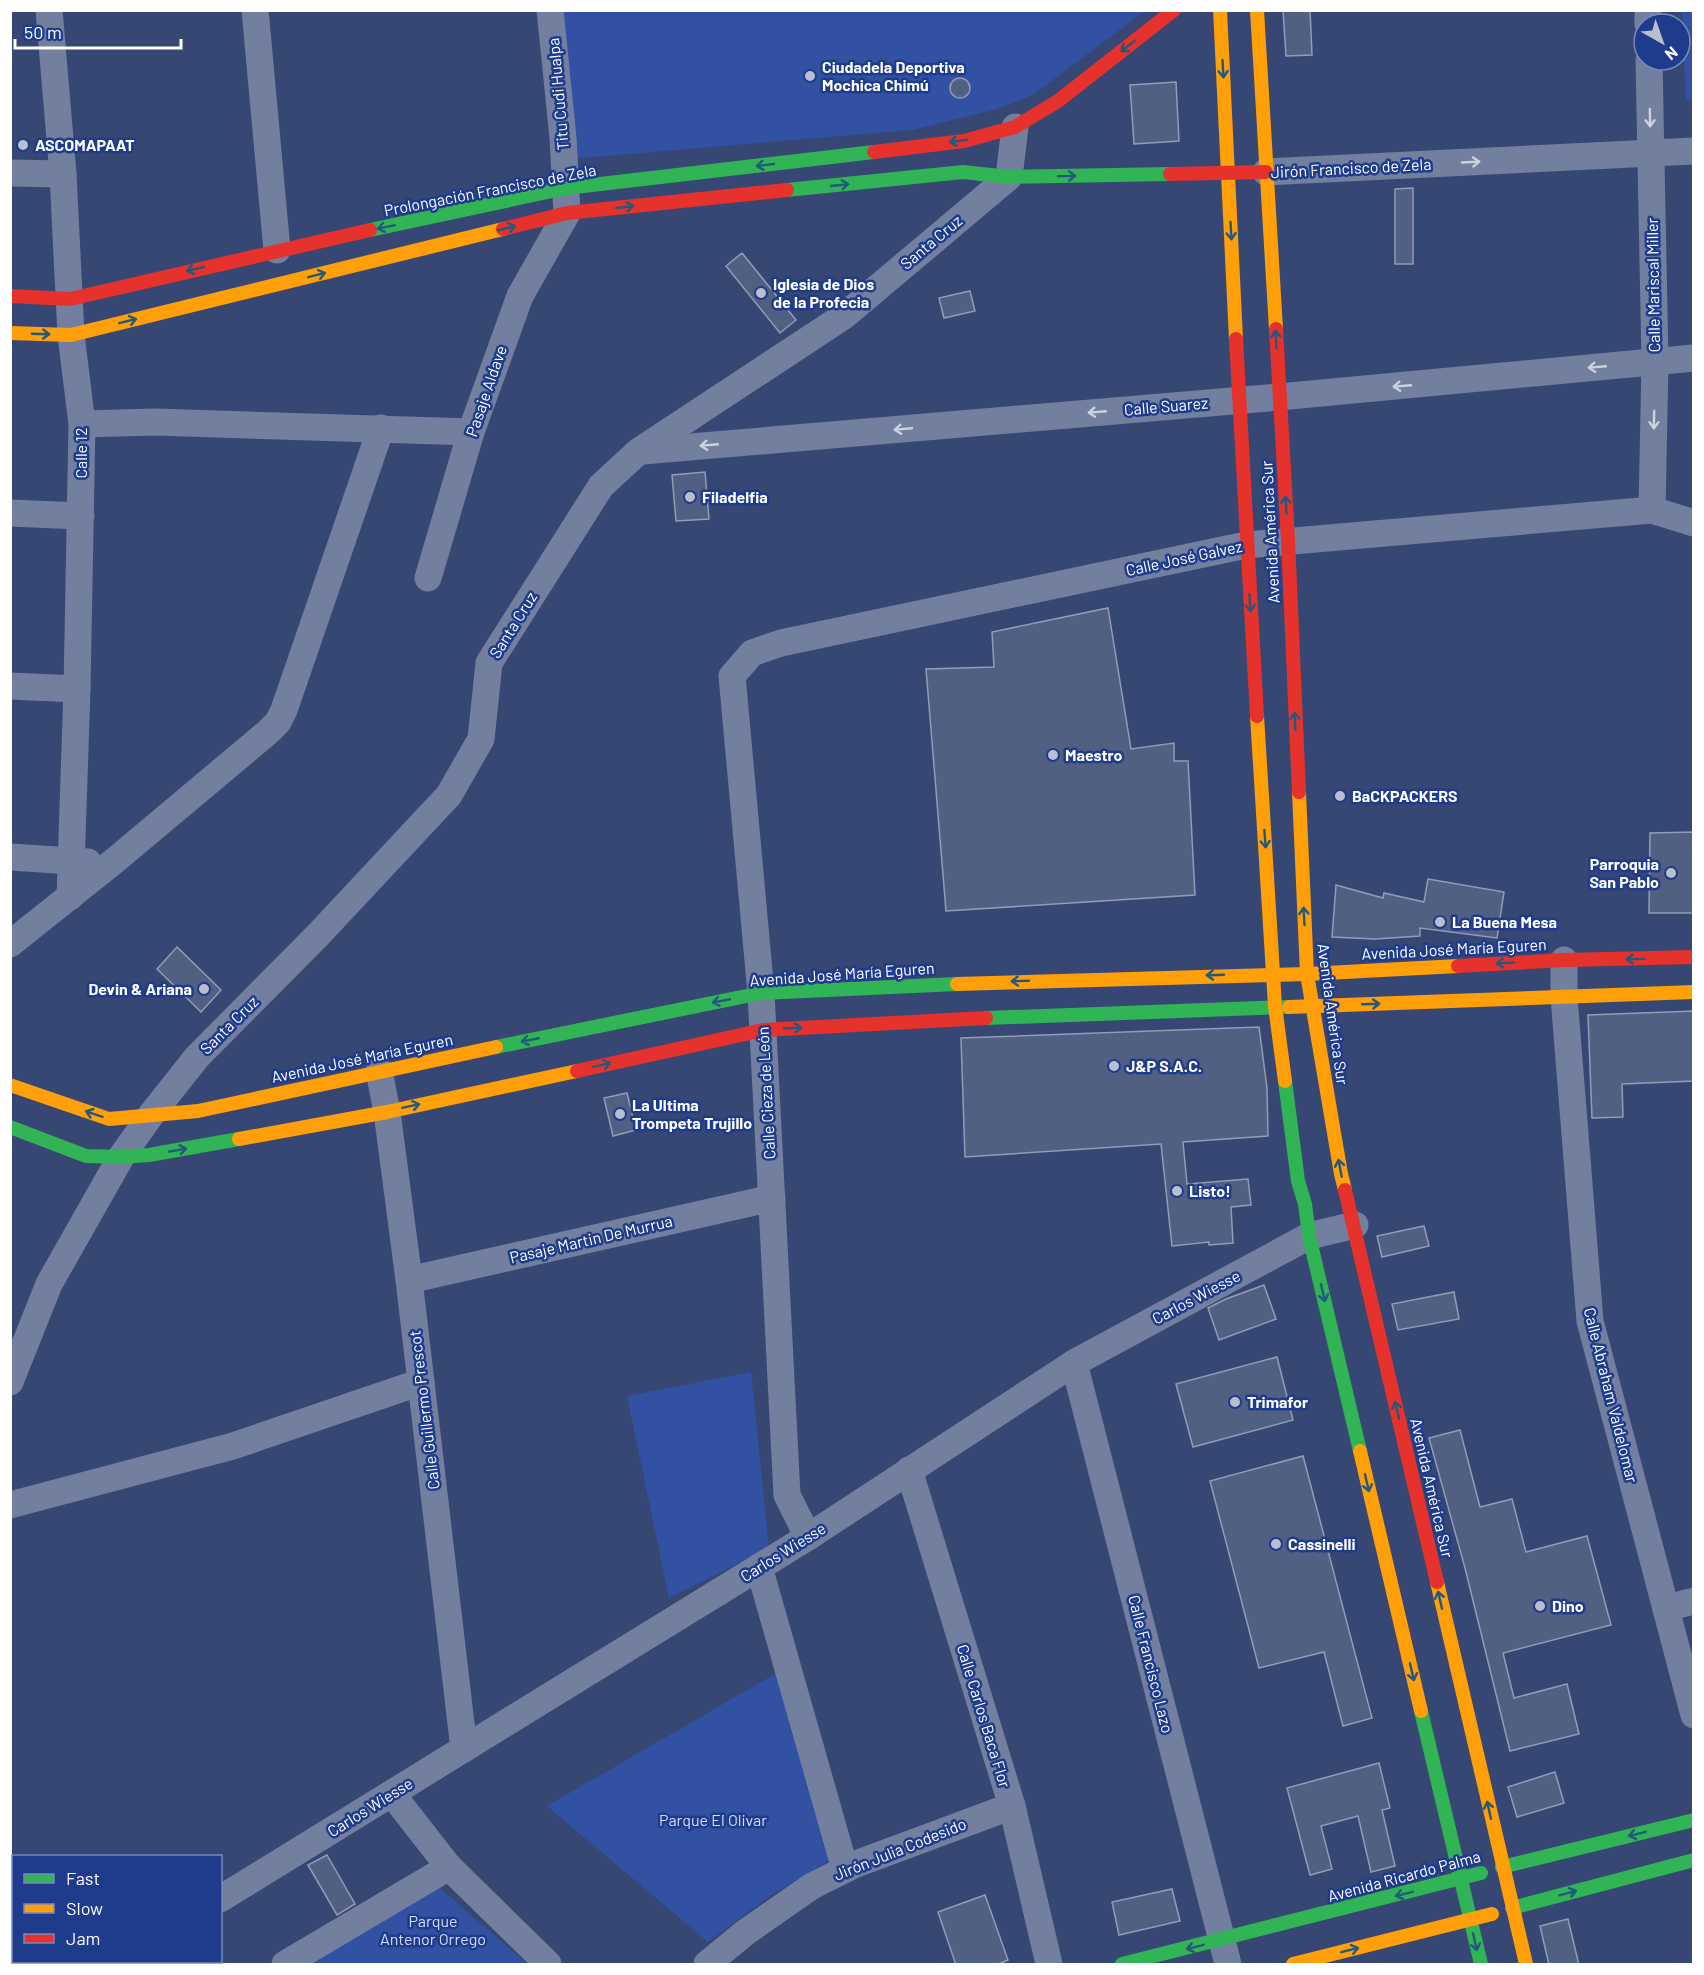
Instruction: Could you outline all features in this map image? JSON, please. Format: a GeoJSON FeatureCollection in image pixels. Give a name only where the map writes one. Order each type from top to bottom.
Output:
{"type":"FeatureCollection","features":[{"type":"Feature","properties":{"kind":"main road"},"geometry":{"type":"LineString","coordinates":[[1015,128],[1058,101],[1174,10]]}},
{"type":"Feature","properties":{"kind":"main road","name":"Avenida América Sur"},"geometry":{"type":"LineString","coordinates":[[1220,10],[1246,544],[1281,810],[1341,1174],[1526,1965]]}},
{"type":"Feature","properties":{"kind":"main road","name":"Avenida América Sur"},"geometry":{"type":"LineString","coordinates":[[1257,10],[1288,540],[1281,810],[1273,974],[1275,1006],[1298,1181],[1305,1204],[1309,1236],[1481,1965]]}},
{"type":"Feature","properties":{"kind":"main road","name":"Prolongación Francisco de Zela"},"geometry":{"type":"LineString","coordinates":[[10,296],[70,299],[277,250],[566,201],[964,141],[1015,128]]}},
{"type":"Feature","properties":{"kind":"main road","name":"Prolongación Francisco de Zela"},"geometry":{"type":"LineString","coordinates":[[10,333],[71,335],[566,201],[963,172],[1009,177]]}},
{"type":"Feature","properties":{"kind":"main road","name":"Jirón Francisco de Zela"},"geometry":{"type":"LineString","coordinates":[[1009,177],[1266,172]]}},
{"type":"Feature","properties":{"kind":"main road","name":"Avenida José María Eguren"},"geometry":{"type":"LineString","coordinates":[[10,1127],[86,1156],[149,1155],[387,1112],[763,1030],[976,1000],[1273,974],[1564,960],[1694,957]]}},
{"type":"Feature","properties":{"kind":"main road","name":"Avenida José María Eguren"},"geometry":{"type":"LineString","coordinates":[[10,1085],[109,1119],[198,1111],[379,1071],[761,993],[976,1000],[1313,1006],[1694,992]]}},
{"type":"Feature","properties":{"kind":"main road","name":"Avenida Ricardo Palma"},"geometry":{"type":"LineString","coordinates":[[1122,1965],[1225,1952],[1502,1867],[1694,1820]]}},
{"type":"Feature","properties":{"kind":"main road"},"geometry":{"type":"LineString","coordinates":[[1293,1965],[1694,1860]]}},
{"type":"Feature","properties":{"kind":"street","name":"Calle 12"},"geometry":{"type":"LineString","coordinates":[[49,10],[63,174],[71,335],[82,424],[70,897]]}},
{"type":"Feature","properties":{"kind":"street"},"geometry":{"type":"LineString","coordinates":[[255,10],[277,250]]}},
{"type":"Feature","properties":{"kind":"street","name":"Titu Cudi Hualpa"},"geometry":{"type":"LineString","coordinates":[[550,10],[566,201]]}},
{"type":"Feature","properties":{"kind":"street","name":"Calle Mariscal Miller"},"geometry":{"type":"LineString","coordinates":[[1649,72],[1655,362],[1652,510]]}},
{"type":"Feature","properties":{"kind":"street"},"geometry":{"type":"LineString","coordinates":[[1009,177],[1015,128]]}},
{"type":"Feature","properties":{"kind":"street","name":"Jirón Francisco de Zela"},"geometry":{"type":"LineString","coordinates":[[1266,172],[1694,151]]}},
{"type":"Feature","properties":{"kind":"street"},"geometry":{"type":"LineString","coordinates":[[10,173],[63,174]]}},
{"type":"Feature","properties":{"kind":"street","name":"Santa Cruz"},"geometry":{"type":"LineString","coordinates":[[10,1382],[49,1284],[121,1157],[151,1115],[197,1057],[318,935],[449,795],[481,739],[489,663],[601,486],[639,451],[844,316],[1009,177]]}},
{"type":"Feature","properties":{"kind":"street","name":"Pasaje Aldave"},"geometry":{"type":"LineString","coordinates":[[428,578],[471,432],[520,296],[566,201]]}},
{"type":"Feature","properties":{"kind":"street","name":"Calle Suarez"},"geometry":{"type":"LineString","coordinates":[[639,451],[1279,397],[1694,358]]}},
{"type":"Feature","properties":{"kind":"street"},"geometry":{"type":"LineString","coordinates":[[82,424],[155,422],[471,432]]}},
{"type":"Feature","properties":{"kind":"street"},"geometry":{"type":"LineString","coordinates":[[10,944],[113,862],[278,722],[381,428]]}},
{"type":"Feature","properties":{"kind":"street","name":"Calle José Galvez"},"geometry":{"type":"LineString","coordinates":[[752,653],[792,640],[1246,544],[1652,510],[1694,523]]}},
{"type":"Feature","properties":{"kind":"street"},"geometry":{"type":"LineString","coordinates":[[10,513],[81,516]]}},
{"type":"Feature","properties":{"kind":"street","name":"Calle Cieza de León"},"geometry":{"type":"LineString","coordinates":[[752,653],[732,676],[761,993],[788,1495],[808,1537]]}},
{"type":"Feature","properties":{"kind":"street"},"geometry":{"type":"LineString","coordinates":[[10,686],[77,689]]}},
{"type":"Feature","properties":{"kind":"street"},"geometry":{"type":"LineString","coordinates":[[10,857],[113,862]]}},
{"type":"Feature","properties":{"kind":"street","name":"Calle Abraham Valdelomar"},"geometry":{"type":"LineString","coordinates":[[1564,960],[1564,997],[1590,1321],[1694,1715]]}},
{"type":"Feature","properties":{"kind":"street","name":"Calle Guillermo Prescot"},"geometry":{"type":"LineString","coordinates":[[379,1071],[387,1112],[409,1280],[464,1749]]}},
{"type":"Feature","properties":{"kind":"street","name":"Pasaje Martin De Murrua"},"geometry":{"type":"LineString","coordinates":[[409,1280],[772,1198]]}},
{"type":"Feature","properties":{"kind":"street","name":"Carlos Wiesse"},"geometry":{"type":"LineString","coordinates":[[222,1898],[808,1537],[1074,1363],[1309,1236],[1354,1225]]}},
{"type":"Feature","properties":{"kind":"street","name":"Calle Francisco Lazo"},"geometry":{"type":"LineString","coordinates":[[1074,1363],[1225,1952]]}},
{"type":"Feature","properties":{"kind":"street"},"geometry":{"type":"LineString","coordinates":[[10,1504],[233,1446],[421,1382]]}},
{"type":"Feature","properties":{"kind":"street","name":"Calle Carlos Baca Flor"},"geometry":{"type":"LineString","coordinates":[[909,1470],[1012,1806],[1049,1965]]}},
{"type":"Feature","properties":{"kind":"street"},"geometry":{"type":"LineString","coordinates":[[759,1567],[845,1869]]}},
{"type":"Feature","properties":{"kind":"street"},"geometry":{"type":"LineString","coordinates":[[1666,1608],[1694,1601]]}},
{"type":"Feature","properties":{"kind":"street"},"geometry":{"type":"LineString","coordinates":[[392,1794],[449,1867],[548,1965]]}},
{"type":"Feature","properties":{"kind":"street","name":"Jirón Julia Codesido"},"geometry":{"type":"LineString","coordinates":[[707,1965],[746,1932],[812,1886],[845,1869],[1012,1806]]}},
{"type":"Feature","properties":{"kind":"street"},"geometry":{"type":"LineString","coordinates":[[285,1965],[449,1867]]}},
{"type":"Feature","properties":{"kind":"green space","name":"Ciudadela Deportiva Mochica Chimú"},"geometry":{"type":"Polygon","coordinates":[[[557,11],[1145,11],[1033,95],[994,110],[912,130],[570,159],[557,11]]]}},
{"type":"Feature","properties":{"kind":"green space"},"geometry":{"type":"Polygon","coordinates":[[[1693,11],[1693,99],[1686,100],[1685,72],[1692,72],[1692,12],[1682,12],[1693,11]]]}},
{"type":"Feature","properties":{"kind":"green space"},"geometry":{"type":"Polygon","coordinates":[[[751,1372],[769,1548],[669,1598],[627,1396],[751,1372]]]}},
{"type":"Feature","properties":{"kind":"green space","name":"Parque El Olivar"},"geometry":{"type":"Polygon","coordinates":[[[787,1667],[830,1860],[767,1898],[708,1942],[547,1806],[787,1667]]]}},
{"type":"Feature","properties":{"kind":"green space","name":"Parque Antenor Orrego"},"geometry":{"type":"Polygon","coordinates":[[[439,1887],[527,1964],[303,1964],[439,1887]]]}},
{"type":"Feature","properties":{"kind":"building"},"geometry":{"type":"Polygon","coordinates":[[[1283,10],[1310,10],[1312,55],[1286,56],[1283,10]]]}},
{"type":"Feature","properties":{"kind":"building"},"geometry":{"type":"Polygon","coordinates":[[[960,78],[967,81],[970,88],[967,95],[960,98],[953,95],[950,88],[953,81],[960,78]]]}},
{"type":"Feature","properties":{"kind":"building"},"geometry":{"type":"Polygon","coordinates":[[[1176,82],[1179,141],[1134,144],[1130,85],[1176,82]]]}},
{"type":"Feature","properties":{"kind":"building"},"geometry":{"type":"Polygon","coordinates":[[[1413,188],[1413,264],[1395,264],[1395,189],[1413,188]]]}},
{"type":"Feature","properties":{"kind":"building","name":"Iglesia de Dios de la Profecia"},"geometry":{"type":"Polygon","coordinates":[[[742,253],[796,320],[780,333],[726,266],[742,253]]]}},
{"type":"Feature","properties":{"kind":"building"},"geometry":{"type":"Polygon","coordinates":[[[970,291],[975,311],[944,318],[939,298],[970,291]]]}},
{"type":"Feature","properties":{"kind":"building","name":"Filadelfia"},"geometry":{"type":"Polygon","coordinates":[[[705,472],[709,519],[676,521],[672,475],[705,472]]]}},
{"type":"Feature","properties":{"kind":"building","name":"Maestro"},"geometry":{"type":"Polygon","coordinates":[[[1108,608],[1131,749],[1174,743],[1174,761],[1188,761],[1195,895],[946,911],[926,669],[994,667],[992,632],[1108,608]]]}},
{"type":"Feature","properties":{"kind":"building","name":"Parroquia San Pablo"},"geometry":{"type":"Polygon","coordinates":[[[1694,832],[1694,913],[1649,913],[1650,833],[1694,832]]]}},
{"type":"Feature","properties":{"kind":"building"},"geometry":{"type":"Polygon","coordinates":[[[1428,879],[1504,892],[1497,938],[1420,928],[1420,936],[1375,939],[1332,937],[1336,885],[1383,898],[1384,893],[1424,902],[1428,879]]]}},
{"type":"Feature","properties":{"kind":"building"},"geometry":{"type":"Polygon","coordinates":[[[177,947],[221,990],[201,1012],[157,969],[177,947]]]}},
{"type":"Feature","properties":{"kind":"building"},"geometry":{"type":"Polygon","coordinates":[[[1694,1011],[1694,1081],[1622,1084],[1623,1117],[1592,1118],[1588,1015],[1694,1011]]]}},
{"type":"Feature","properties":{"kind":"building","name":"J&P S.A.C."},"geometry":{"type":"Polygon","coordinates":[[[1259,1027],[1267,1088],[1268,1136],[1183,1142],[1187,1184],[1248,1179],[1251,1205],[1231,1207],[1233,1243],[1209,1245],[1209,1242],[1172,1246],[1161,1144],[965,1157],[961,1038],[1259,1027]]]}},
{"type":"Feature","properties":{"kind":"building","name":"La Ultima Trompeta Trujillo"},"geometry":{"type":"Polygon","coordinates":[[[627,1093],[636,1130],[613,1136],[604,1098],[627,1093]]]}},
{"type":"Feature","properties":{"kind":"building"},"geometry":{"type":"Polygon","coordinates":[[[1424,1226],[1429,1246],[1382,1257],[1377,1236],[1424,1226]]]}},
{"type":"Feature","properties":{"kind":"building"},"geometry":{"type":"Polygon","coordinates":[[[1264,1285],[1276,1319],[1219,1340],[1208,1308],[1264,1285]]]}},
{"type":"Feature","properties":{"kind":"building"},"geometry":{"type":"Polygon","coordinates":[[[1454,1292],[1459,1319],[1398,1330],[1392,1304],[1454,1292]]]}},
{"type":"Feature","properties":{"kind":"building","name":"Trimafor"},"geometry":{"type":"Polygon","coordinates":[[[1277,1357],[1293,1420],[1193,1447],[1176,1384],[1277,1357]]]}},
{"type":"Feature","properties":{"kind":"building"},"geometry":{"type":"Polygon","coordinates":[[[1460,1430],[1480,1507],[1512,1499],[1526,1552],[1587,1536],[1611,1625],[1503,1653],[1514,1698],[1567,1684],[1579,1734],[1510,1751],[1465,1568],[1429,1438],[1460,1430]]]}},
{"type":"Feature","properties":{"kind":"building","name":"Cassinelli"},"geometry":{"type":"Polygon","coordinates":[[[1303,1456],[1372,1718],[1343,1726],[1324,1652],[1259,1668],[1210,1481],[1303,1456]]]}},
{"type":"Feature","properties":{"kind":"building"},"geometry":{"type":"Polygon","coordinates":[[[1379,1763],[1390,1808],[1382,1810],[1395,1866],[1371,1872],[1358,1816],[1321,1826],[1332,1869],[1310,1875],[1287,1788],[1379,1763]]]}},
{"type":"Feature","properties":{"kind":"building"},"geometry":{"type":"Polygon","coordinates":[[[1555,1772],[1564,1803],[1517,1817],[1508,1787],[1555,1772]]]}},
{"type":"Feature","properties":{"kind":"building"},"geometry":{"type":"Polygon","coordinates":[[[327,1855],[355,1904],[337,1915],[308,1865],[327,1855]]]}},
{"type":"Feature","properties":{"kind":"building"},"geometry":{"type":"Polygon","coordinates":[[[1172,1889],[1180,1921],[1119,1935],[1112,1902],[1172,1889]]]}},
{"type":"Feature","properties":{"kind":"building"},"geometry":{"type":"Polygon","coordinates":[[[985,1895],[1008,1960],[996,1965],[956,1965],[938,1912],[985,1895]]]}},
{"type":"Feature","properties":{"kind":"building"},"geometry":{"type":"Polygon","coordinates":[[[1568,1919],[1579,1965],[1549,1965],[1540,1926],[1568,1919]]]}},
{"type":"Feature","properties":{"kind":"traffic: fast"},"geometry":{"type":"LineString","coordinates":[[370,230],[566,188],[874,152]]}},
{"type":"Feature","properties":{"kind":"traffic: fast"},"geometry":{"type":"LineString","coordinates":[[787,190],[963,172],[1009,177],[1170,174]]}},
{"type":"Feature","properties":{"kind":"traffic: fast"},"geometry":{"type":"LineString","coordinates":[[496,1047],[761,993],[957,984]]}},
{"type":"Feature","properties":{"kind":"traffic: fast"},"geometry":{"type":"LineString","coordinates":[[986,1018],[1289,1007]]}},
{"type":"Feature","properties":{"kind":"traffic: fast"},"geometry":{"type":"LineString","coordinates":[[1285,1081],[1298,1181],[1305,1204],[1309,1236],[1360,1451]]}},
{"type":"Feature","properties":{"kind":"traffic: fast"},"geometry":{"type":"LineString","coordinates":[[10,1127],[86,1156],[149,1155],[239,1139]]}},
{"type":"Feature","properties":{"kind":"traffic: fast"},"geometry":{"type":"LineString","coordinates":[[1421,1711],[1481,1964]]}},
{"type":"Feature","properties":{"kind":"traffic: fast"},"geometry":{"type":"LineString","coordinates":[[1502,1867],[1694,1820]]}},
{"type":"Feature","properties":{"kind":"traffic: fast"},"geometry":{"type":"LineString","coordinates":[[1512,1908],[1694,1860]]}},
{"type":"Feature","properties":{"kind":"traffic: fast"},"geometry":{"type":"LineString","coordinates":[[1122,1964],[1481,1873]]}},
{"type":"Feature","properties":{"kind":"traffic: slow"},"geometry":{"type":"LineString","coordinates":[[1220,10],[1236,339]]}},
{"type":"Feature","properties":{"kind":"traffic: slow"},"geometry":{"type":"LineString","coordinates":[[1257,10],[1276,329]]}},
{"type":"Feature","properties":{"kind":"traffic: slow"},"geometry":{"type":"LineString","coordinates":[[10,333],[71,335],[503,229]]}},
{"type":"Feature","properties":{"kind":"traffic: slow"},"geometry":{"type":"LineString","coordinates":[[1257,716],[1275,1006],[1285,1081]]}},
{"type":"Feature","properties":{"kind":"traffic: slow"},"geometry":{"type":"LineString","coordinates":[[1299,792],[1307,974],[1345,1190]]}},
{"type":"Feature","properties":{"kind":"traffic: slow"},"geometry":{"type":"LineString","coordinates":[[957,984],[1307,974],[1458,966]]}},
{"type":"Feature","properties":{"kind":"traffic: slow"},"geometry":{"type":"LineString","coordinates":[[1289,1007],[1694,992]]}},
{"type":"Feature","properties":{"kind":"traffic: slow"},"geometry":{"type":"LineString","coordinates":[[10,1085],[109,1119],[198,1111],[496,1047]]}},
{"type":"Feature","properties":{"kind":"traffic: slow"},"geometry":{"type":"LineString","coordinates":[[239,1139],[387,1112],[577,1071]]}},
{"type":"Feature","properties":{"kind":"traffic: slow"},"geometry":{"type":"LineString","coordinates":[[1360,1451],[1421,1711]]}},
{"type":"Feature","properties":{"kind":"traffic: slow"},"geometry":{"type":"LineString","coordinates":[[1437,1582],[1526,1964]]}},
{"type":"Feature","properties":{"kind":"traffic: slow"},"geometry":{"type":"LineString","coordinates":[[1293,1964],[1492,1914]]}},
{"type":"Feature","properties":{"kind":"traffic: jam"},"geometry":{"type":"LineString","coordinates":[[874,152],[964,141],[1015,127],[1058,101],[1174,10]]}},
{"type":"Feature","properties":{"kind":"traffic: jam"},"geometry":{"type":"LineString","coordinates":[[1170,174],[1266,172]]}},
{"type":"Feature","properties":{"kind":"traffic: jam"},"geometry":{"type":"LineString","coordinates":[[503,229],[567,213],[787,190]]}},
{"type":"Feature","properties":{"kind":"traffic: jam"},"geometry":{"type":"LineString","coordinates":[[10,296],[70,299],[370,230]]}},
{"type":"Feature","properties":{"kind":"traffic: jam"},"geometry":{"type":"LineString","coordinates":[[1276,329],[1299,792]]}},
{"type":"Feature","properties":{"kind":"traffic: jam"},"geometry":{"type":"LineString","coordinates":[[1236,339],[1257,716]]}},
{"type":"Feature","properties":{"kind":"traffic: jam"},"geometry":{"type":"LineString","coordinates":[[1458,966],[1564,960],[1694,957]]}},
{"type":"Feature","properties":{"kind":"traffic: jam"},"geometry":{"type":"LineString","coordinates":[[577,1071],[763,1030],[986,1018]]}},
{"type":"Feature","properties":{"kind":"traffic: jam"},"geometry":{"type":"LineString","coordinates":[[1345,1190],[1437,1582]]}},
{"type":"Feature","properties":{"kind":"place","name":"Ciudadela Deportiva Mochica Chimú"},"geometry":{"type":"Point","coordinates":[810,76]}},
{"type":"Feature","properties":{"kind":"place","name":"ASCOMAPAAT"},"geometry":{"type":"Point","coordinates":[23,145]}},
{"type":"Feature","properties":{"kind":"place","name":"Iglesia de Dios de la Profecia"},"geometry":{"type":"Point","coordinates":[761,293]}},
{"type":"Feature","properties":{"kind":"place","name":"Filadelfia"},"geometry":{"type":"Point","coordinates":[690,497]}},
{"type":"Feature","properties":{"kind":"place","name":"Maestro"},"geometry":{"type":"Point","coordinates":[1053,755]}},
{"type":"Feature","properties":{"kind":"place","name":"BaCKPACKERS"},"geometry":{"type":"Point","coordinates":[1340,796]}},
{"type":"Feature","properties":{"kind":"place","name":"Parroquia San Pablo"},"geometry":{"type":"Point","coordinates":[1671,873]}},
{"type":"Feature","properties":{"kind":"place","name":"La Buena Mesa"},"geometry":{"type":"Point","coordinates":[1440,922]}},
{"type":"Feature","properties":{"kind":"place","name":"Devin & Ariana"},"geometry":{"type":"Point","coordinates":[204,989]}},
{"type":"Feature","properties":{"kind":"place","name":"J&P S.A.C."},"geometry":{"type":"Point","coordinates":[1114,1066]}},
{"type":"Feature","properties":{"kind":"place","name":"La Ultima Trompeta Trujillo"},"geometry":{"type":"Point","coordinates":[620,1114]}},
{"type":"Feature","properties":{"kind":"place","name":"Listo!"},"geometry":{"type":"Point","coordinates":[1177,1191]}},
{"type":"Feature","properties":{"kind":"place","name":"Trimafor"},"geometry":{"type":"Point","coordinates":[1235,1402]}},
{"type":"Feature","properties":{"kind":"place","name":"Cassinelli"},"geometry":{"type":"Point","coordinates":[1276,1544]}},
{"type":"Feature","properties":{"kind":"place","name":"Dino"},"geometry":{"type":"Point","coordinates":[1540,1606]}}]}
